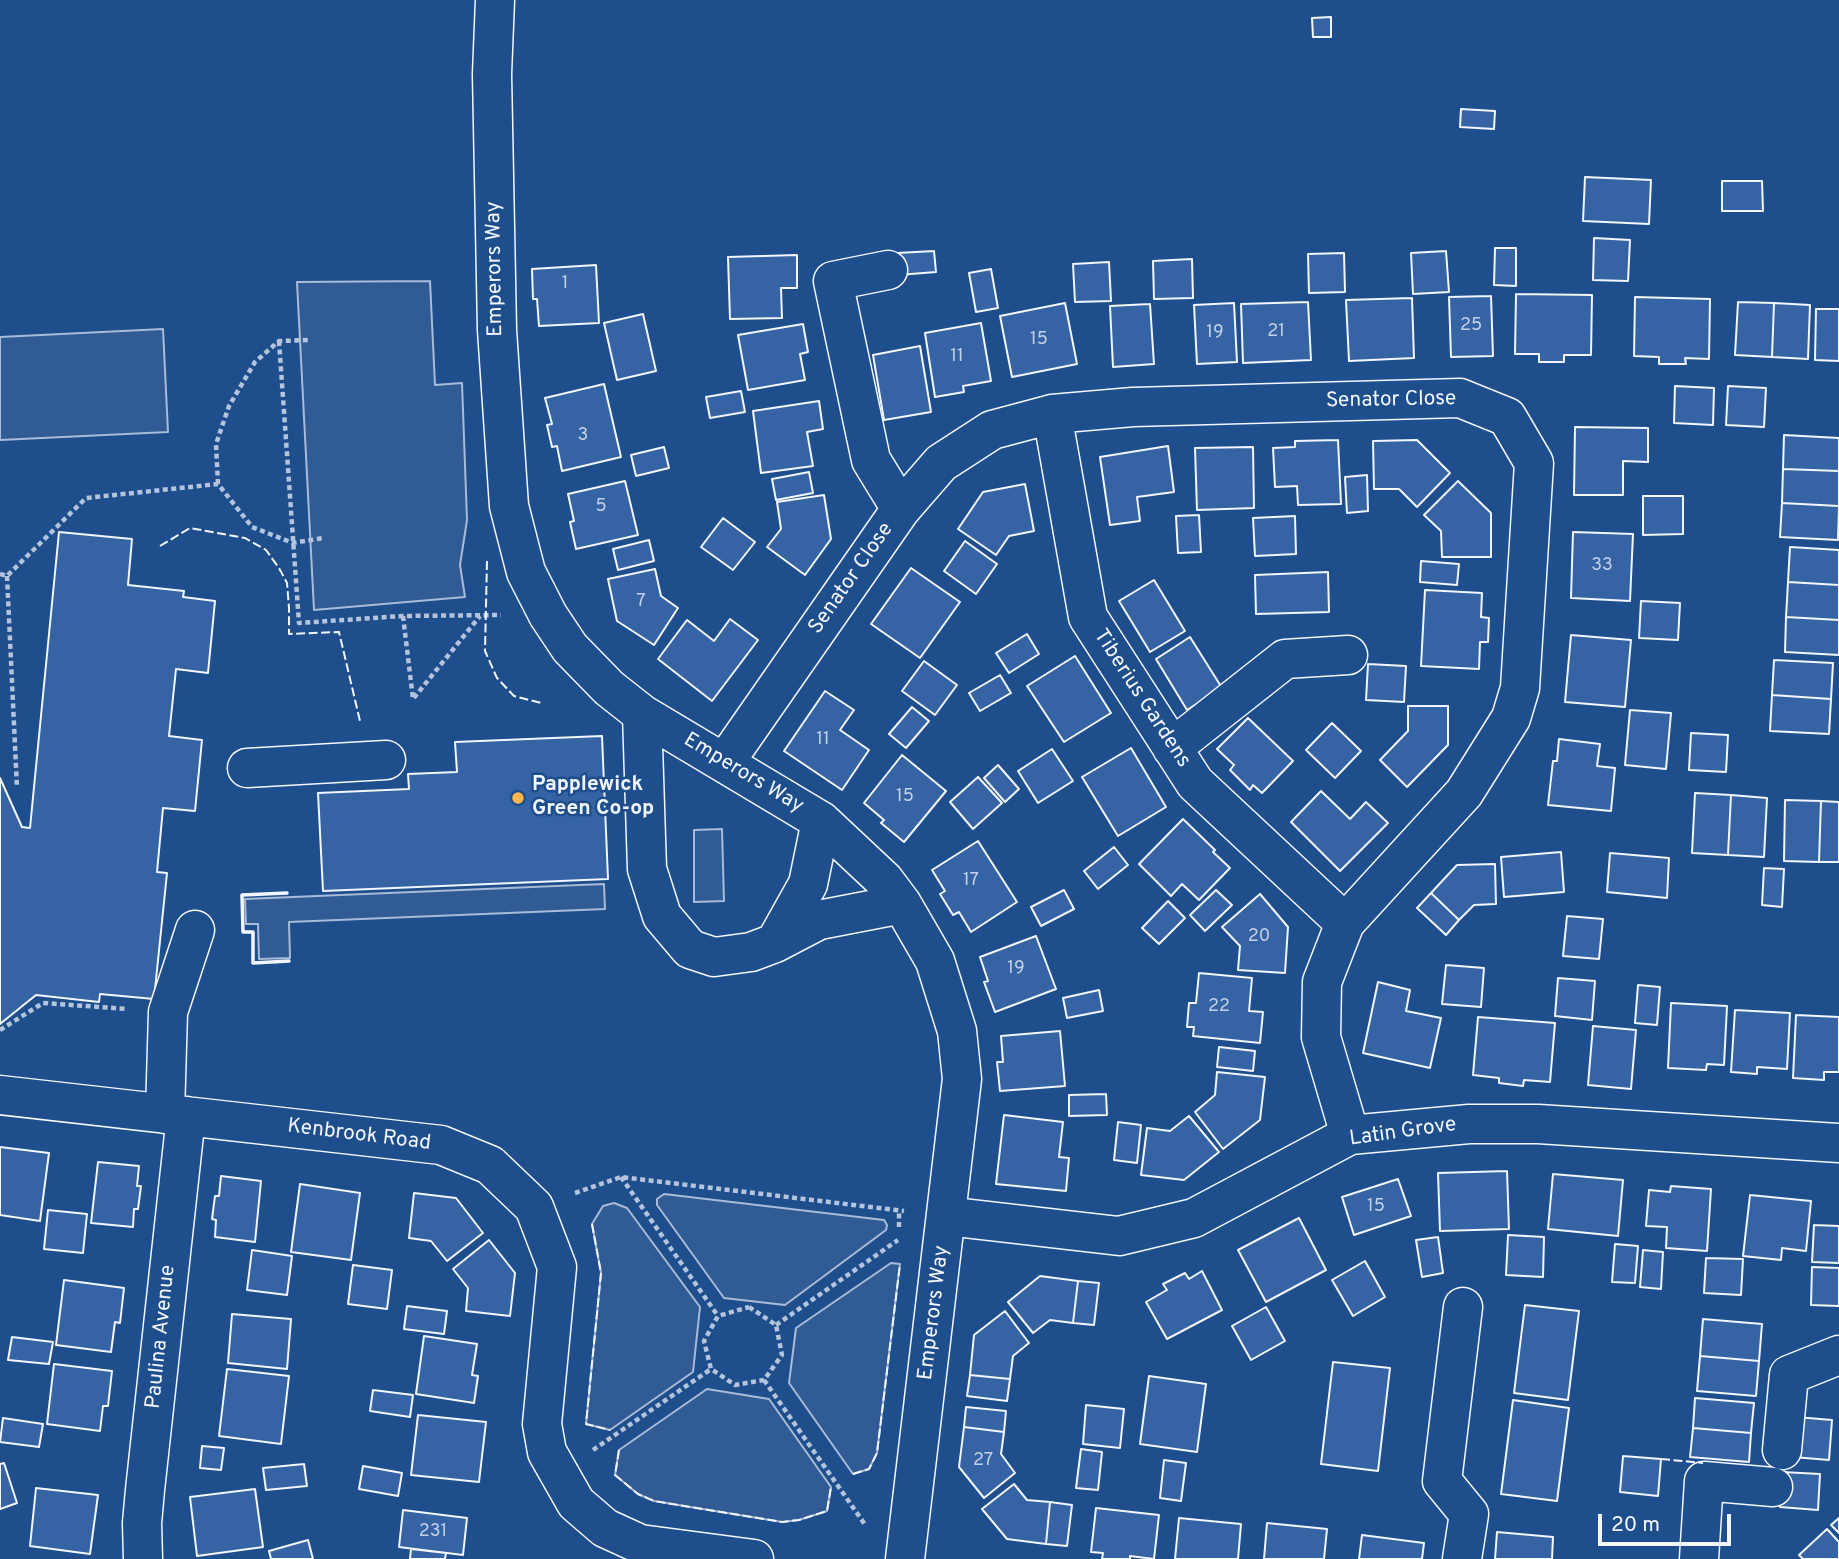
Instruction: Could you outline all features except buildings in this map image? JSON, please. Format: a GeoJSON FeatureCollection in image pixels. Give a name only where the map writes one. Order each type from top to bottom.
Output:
{"type":"FeatureCollection","features":[{"type":"Feature","properties":{"kind":"street","name":"Emperors Way"},"geometry":{"type":"LineString","coordinates":[[495,0],[492,74],[497,330],[509,506],[526,572],[548,615],[570,648],[609,688],[642,714],[821,821],[884,880],[902,904],[936,961],[957,1031],[962,1079],[905,1559]]}},
{"type":"Feature","properties":{"kind":"street"},"geometry":{"type":"LineString","coordinates":[[888,270],[833,281],[871,460],[901,509]]}},
{"type":"Feature","properties":{"kind":"street","name":"Senator Close"},"geometry":{"type":"LineString","coordinates":[[724,762],[901,509],[940,463],[992,430],[1052,414],[1133,407],[1460,398],[1507,417],[1534,463],[1520,688],[1511,718],[1464,793],[1345,923],[1322,982],[1321,1037],[1350,1135]]}},
{"type":"Feature","properties":{"kind":"street","name":"Tiberius Gardens"},"geometry":{"type":"LineString","coordinates":[[1052,414],[1088,617],[1195,783],[1345,923]]}},
{"type":"Feature","properties":{"kind":"street"},"geometry":{"type":"LineString","coordinates":[[1172,748],[1285,659],[1348,654]]}},
{"type":"Feature","properties":{"kind":"street"},"geometry":{"type":"LineString","coordinates":[[642,714],[647,869],[662,916],[690,949],[714,957],[751,952],[819,920],[902,904]]}},
{"type":"Feature","properties":{"kind":"street"},"geometry":{"type":"LineString","coordinates":[[247,768],[386,760]]}},
{"type":"Feature","properties":{"kind":"street"},"geometry":{"type":"LineString","coordinates":[[775,943],[808,884],[821,821]]}},
{"type":"Feature","properties":{"kind":"street","name":"Paulina Avenue"},"geometry":{"type":"LineString","coordinates":[[143,1559],[142,1523],[176,1115],[167,1012],[195,930]]}},
{"type":"Feature","properties":{"kind":"street","name":"Kenbrook Road"},"geometry":{"type":"LineString","coordinates":[[0,1095],[441,1145],[490,1166],[534,1207],[557,1267],[542,1424],[547,1452],[576,1503],[605,1528],[640,1545],[754,1559]]}},
{"type":"Feature","properties":{"kind":"street","name":"Latin Grove"},"geometry":{"type":"LineString","coordinates":[[946,1216],[1119,1236],[1194,1218],[1350,1135],[1469,1124],[1538,1124],[1839,1143]]}},
{"type":"Feature","properties":{"kind":"street"},"geometry":{"type":"LineString","coordinates":[[1462,1559],[1469,1514],[1442,1480],[1463,1307]]}},
{"type":"Feature","properties":{"kind":"street"},"geometry":{"type":"LineString","coordinates":[[1782,1450],[1790,1374],[1839,1355]]}},
{"type":"Feature","properties":{"kind":"street"},"geometry":{"type":"LineString","coordinates":[[1699,1559],[1704,1481],[1773,1486]]}},
{"type":"Feature","properties":{"kind":"path"},"geometry":{"type":"LineString","coordinates":[[310,340],[279,341],[255,362],[229,406],[216,444],[218,484],[252,527],[293,543],[323,538]]}},
{"type":"Feature","properties":{"kind":"path"},"geometry":{"type":"LineString","coordinates":[[279,341],[299,624],[403,616],[483,615],[413,699],[403,616]]}},
{"type":"Feature","properties":{"kind":"path"},"geometry":{"type":"LineString","coordinates":[[17,788],[7,576],[86,498],[218,484]]}},
{"type":"Feature","properties":{"kind":"path"},"geometry":{"type":"LineString","coordinates":[[0,574],[7,576]]}},
{"type":"Feature","properties":{"kind":"path"},"geometry":{"type":"LineString","coordinates":[[0,1030],[43,1003],[167,1012]]}},
{"type":"Feature","properties":{"kind":"path"},"geometry":{"type":"LineString","coordinates":[[534,1207],[621,1177],[946,1216]]}},
{"type":"Feature","properties":{"kind":"path"},"geometry":{"type":"LineString","coordinates":[[621,1177],[718,1316]]}},
{"type":"Feature","properties":{"kind":"path"},"geometry":{"type":"LineString","coordinates":[[776,1325],[898,1241],[899,1211]]}},
{"type":"Feature","properties":{"kind":"path"},"geometry":{"type":"LineString","coordinates":[[749,1307],[776,1325],[782,1355],[764,1380],[735,1385],[711,1369],[704,1341],[718,1316],[749,1307]]}},
{"type":"Feature","properties":{"kind":"path"},"geometry":{"type":"LineString","coordinates":[[558,1474],[711,1369]]}},
{"type":"Feature","properties":{"kind":"path"},"geometry":{"type":"LineString","coordinates":[[764,1380],[874,1537]]}},
{"type":"Feature","properties":{"kind":"shaded area"},"geometry":{"type":"Polygon","coordinates":[[[430,281],[435,385],[462,383],[467,520],[460,565],[465,597],[314,610],[297,282],[430,281]]]}},
{"type":"Feature","properties":{"kind":"shaded area"},"geometry":{"type":"Polygon","coordinates":[[[163,329],[168,432],[0,440],[0,337],[163,329]]]}},
{"type":"Feature","properties":{"kind":"shaded area"},"geometry":{"type":"Polygon","coordinates":[[[722,829],[724,901],[694,902],[694,830],[722,829]]]}},
{"type":"Feature","properties":{"kind":"shaded area"},"geometry":{"type":"Polygon","coordinates":[[[604,884],[605,909],[289,922],[290,958],[259,959],[258,924],[246,924],[245,899],[604,884]]]}},
{"type":"Feature","properties":{"kind":"shaded area"},"geometry":{"type":"Polygon","coordinates":[[[664,1194],[884,1220],[887,1225],[886,1230],[785,1305],[724,1298],[657,1205],[657,1199],[664,1194]]]}},
{"type":"Feature","properties":{"kind":"shaded area"},"geometry":{"type":"Polygon","coordinates":[[[614,1203],[627,1208],[700,1307],[693,1372],[610,1430],[586,1424],[601,1273],[592,1224],[603,1206],[614,1203]]]}},
{"type":"Feature","properties":{"kind":"shaded area"},"geometry":{"type":"Polygon","coordinates":[[[891,1263],[900,1264],[877,1453],[869,1469],[853,1474],[789,1383],[796,1328],[891,1263]]]}},
{"type":"Feature","properties":{"kind":"shaded area"},"geometry":{"type":"Polygon","coordinates":[[[707,1389],[769,1399],[831,1487],[827,1511],[782,1522],[654,1501],[638,1494],[615,1475],[619,1450],[707,1389]]]}},
{"type":"Feature","properties":{"kind":"fence"},"geometry":{"type":"LineString","coordinates":[[160,546],[190,528],[245,538],[266,550],[287,583],[289,634],[339,632],[360,721]]}},
{"type":"Feature","properties":{"kind":"fence"},"geometry":{"type":"LineString","coordinates":[[487,561],[485,651],[497,678],[514,696],[541,703]]}},
{"type":"Feature","properties":{"kind":"fence"},"geometry":{"type":"LineString","coordinates":[[592,1224],[601,1273],[586,1424],[610,1430]]}},
{"type":"Feature","properties":{"kind":"fence"},"geometry":{"type":"LineString","coordinates":[[853,1474],[869,1469],[877,1453],[900,1264]]}},
{"type":"Feature","properties":{"kind":"fence"},"geometry":{"type":"LineString","coordinates":[[619,1450],[615,1475],[638,1494],[654,1501],[782,1522],[827,1511],[831,1487]]}},
{"type":"Feature","properties":{"kind":"fence"},"geometry":{"type":"LineString","coordinates":[[1661,1459],[1703,1463]]}},
{"type":"Feature","properties":{"kind":"wall"},"geometry":{"type":"LineString","coordinates":[[287,893],[242,895],[243,932],[253,932],[253,963],[289,961]]}},
{"type":"Feature","properties":{"kind":"place","name":"Papplewick Green Co-op"},"geometry":{"type":"Point","coordinates":[518,798]}}]}
